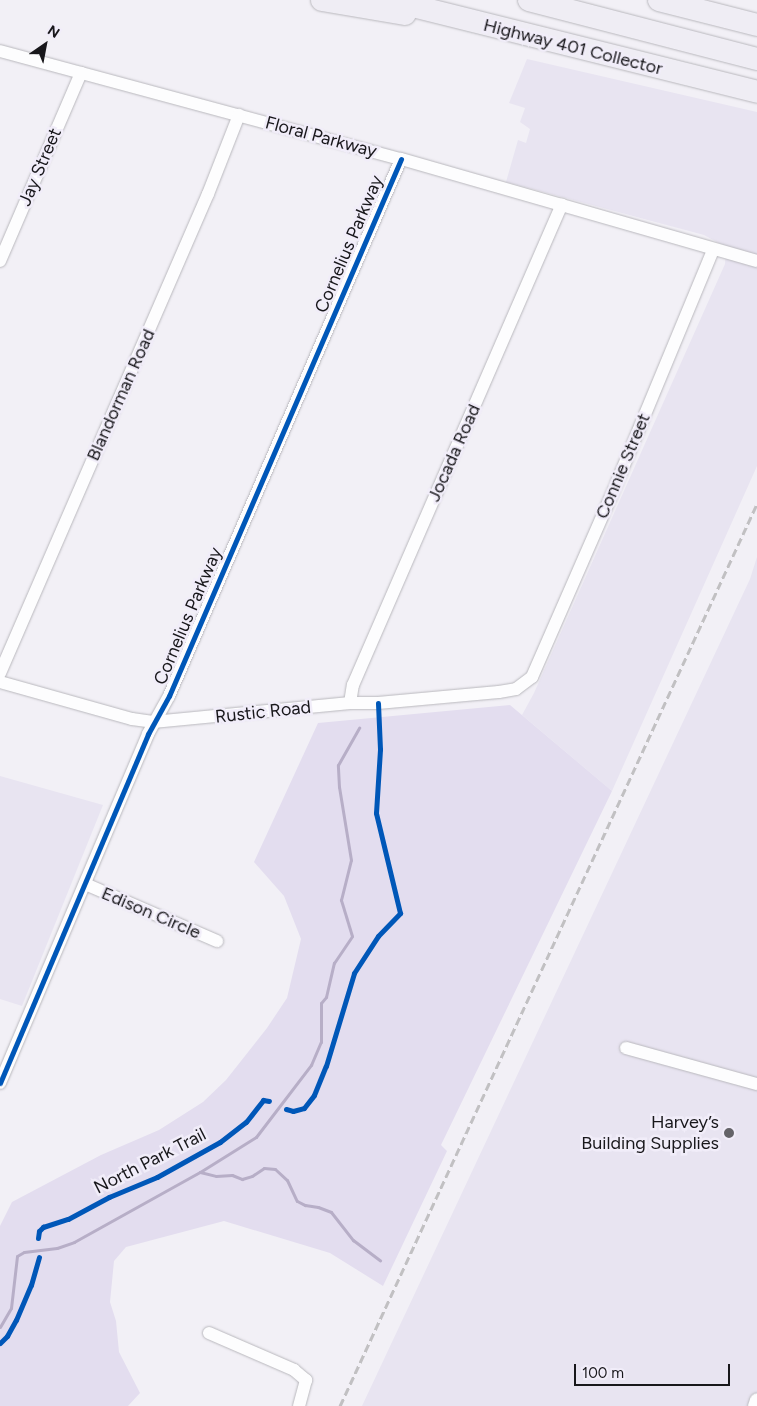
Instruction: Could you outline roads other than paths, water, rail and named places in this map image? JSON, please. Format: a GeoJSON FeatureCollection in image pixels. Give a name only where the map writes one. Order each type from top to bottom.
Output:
{"type":"FeatureCollection","features":[{"type":"Feature","properties":{"kind":"highway"},"geometry":{"type":"LineString","coordinates":[[322,0],[511,32]]}},
{"type":"Feature","properties":{"kind":"highway","name":"Highway 401 Collector"},"geometry":{"type":"LineString","coordinates":[[389,0],[757,92]]}},
{"type":"Feature","properties":{"kind":"highway"},"geometry":{"type":"LineString","coordinates":[[529,0],[757,59]]}},
{"type":"Feature","properties":{"kind":"highway"},"geometry":{"type":"LineString","coordinates":[[659,0],[757,25]]}},
{"type":"Feature","properties":{"kind":"street","name":"Floral Parkway"},"geometry":{"type":"LineString","coordinates":[[0,51],[401,159],[562,204],[713,250],[757,261]]}},
{"type":"Feature","properties":{"kind":"street","name":"Jay Street"},"geometry":{"type":"LineString","coordinates":[[0,260],[81,73]]}},
{"type":"Feature","properties":{"kind":"street","name":"Blandorman Road"},"geometry":{"type":"LineString","coordinates":[[0,673],[208,194],[239,115]]}},
{"type":"Feature","properties":{"kind":"street","name":"Cornelius Parkway"},"geometry":{"type":"LineString","coordinates":[[0,1083],[153,722],[169,696],[401,159]]}},
{"type":"Feature","properties":{"kind":"street","name":"Jocada Road"},"geometry":{"type":"LineString","coordinates":[[350,703],[353,684],[562,204]]}},
{"type":"Feature","properties":{"kind":"street","name":"Connie Street"},"geometry":{"type":"LineString","coordinates":[[528,681],[617,482],[713,250]]}},
{"type":"Feature","properties":{"kind":"street","name":"Rustic Road"},"geometry":{"type":"LineString","coordinates":[[0,682],[153,722],[350,703],[378,703],[499,692],[516,689],[528,681]]}},
{"type":"Feature","properties":{"kind":"street","name":"Edison Circle"},"geometry":{"type":"LineString","coordinates":[[85,884],[218,941]]}},
{"type":"Feature","properties":{"kind":"street"},"geometry":{"type":"LineString","coordinates":[[626,1048],[757,1084]]}},
{"type":"Feature","properties":{"kind":"street"},"geometry":{"type":"LineString","coordinates":[[209,1333],[294,1370],[306,1380],[299,1406]]}},
{"type":"Feature","properties":{"kind":"street"},"geometry":{"type":"LineString","coordinates":[[754,1406],[757,1400]]}},
{"type":"Feature","properties":{"kind":"waterway"},"geometry":{"type":"LineString","coordinates":[[0,1327],[11,1308],[17,1256],[24,1252],[57,1248],[74,1242],[200,1172],[256,1137],[311,1065],[321,1042],[321,1003],[326,997],[334,963],[352,936],[341,900],[351,860],[339,787],[338,765],[359,728]]}},
{"type":"Feature","properties":{"kind":"waterway"},"geometry":{"type":"LineString","coordinates":[[200,1172],[216,1176],[232,1175],[242,1179],[252,1176],[264,1168],[275,1169],[287,1180],[297,1201],[331,1212],[353,1240],[380,1260]]}},
{"type":"Feature","properties":{"kind":"railway"},"geometry":{"type":"LineString","coordinates":[[340,1406],[757,504]]}},
{"type":"Feature","properties":{"kind":"place","name":"Harvey’s Building Supplies"},"geometry":{"type":"Point","coordinates":[729,1133]}}]}
